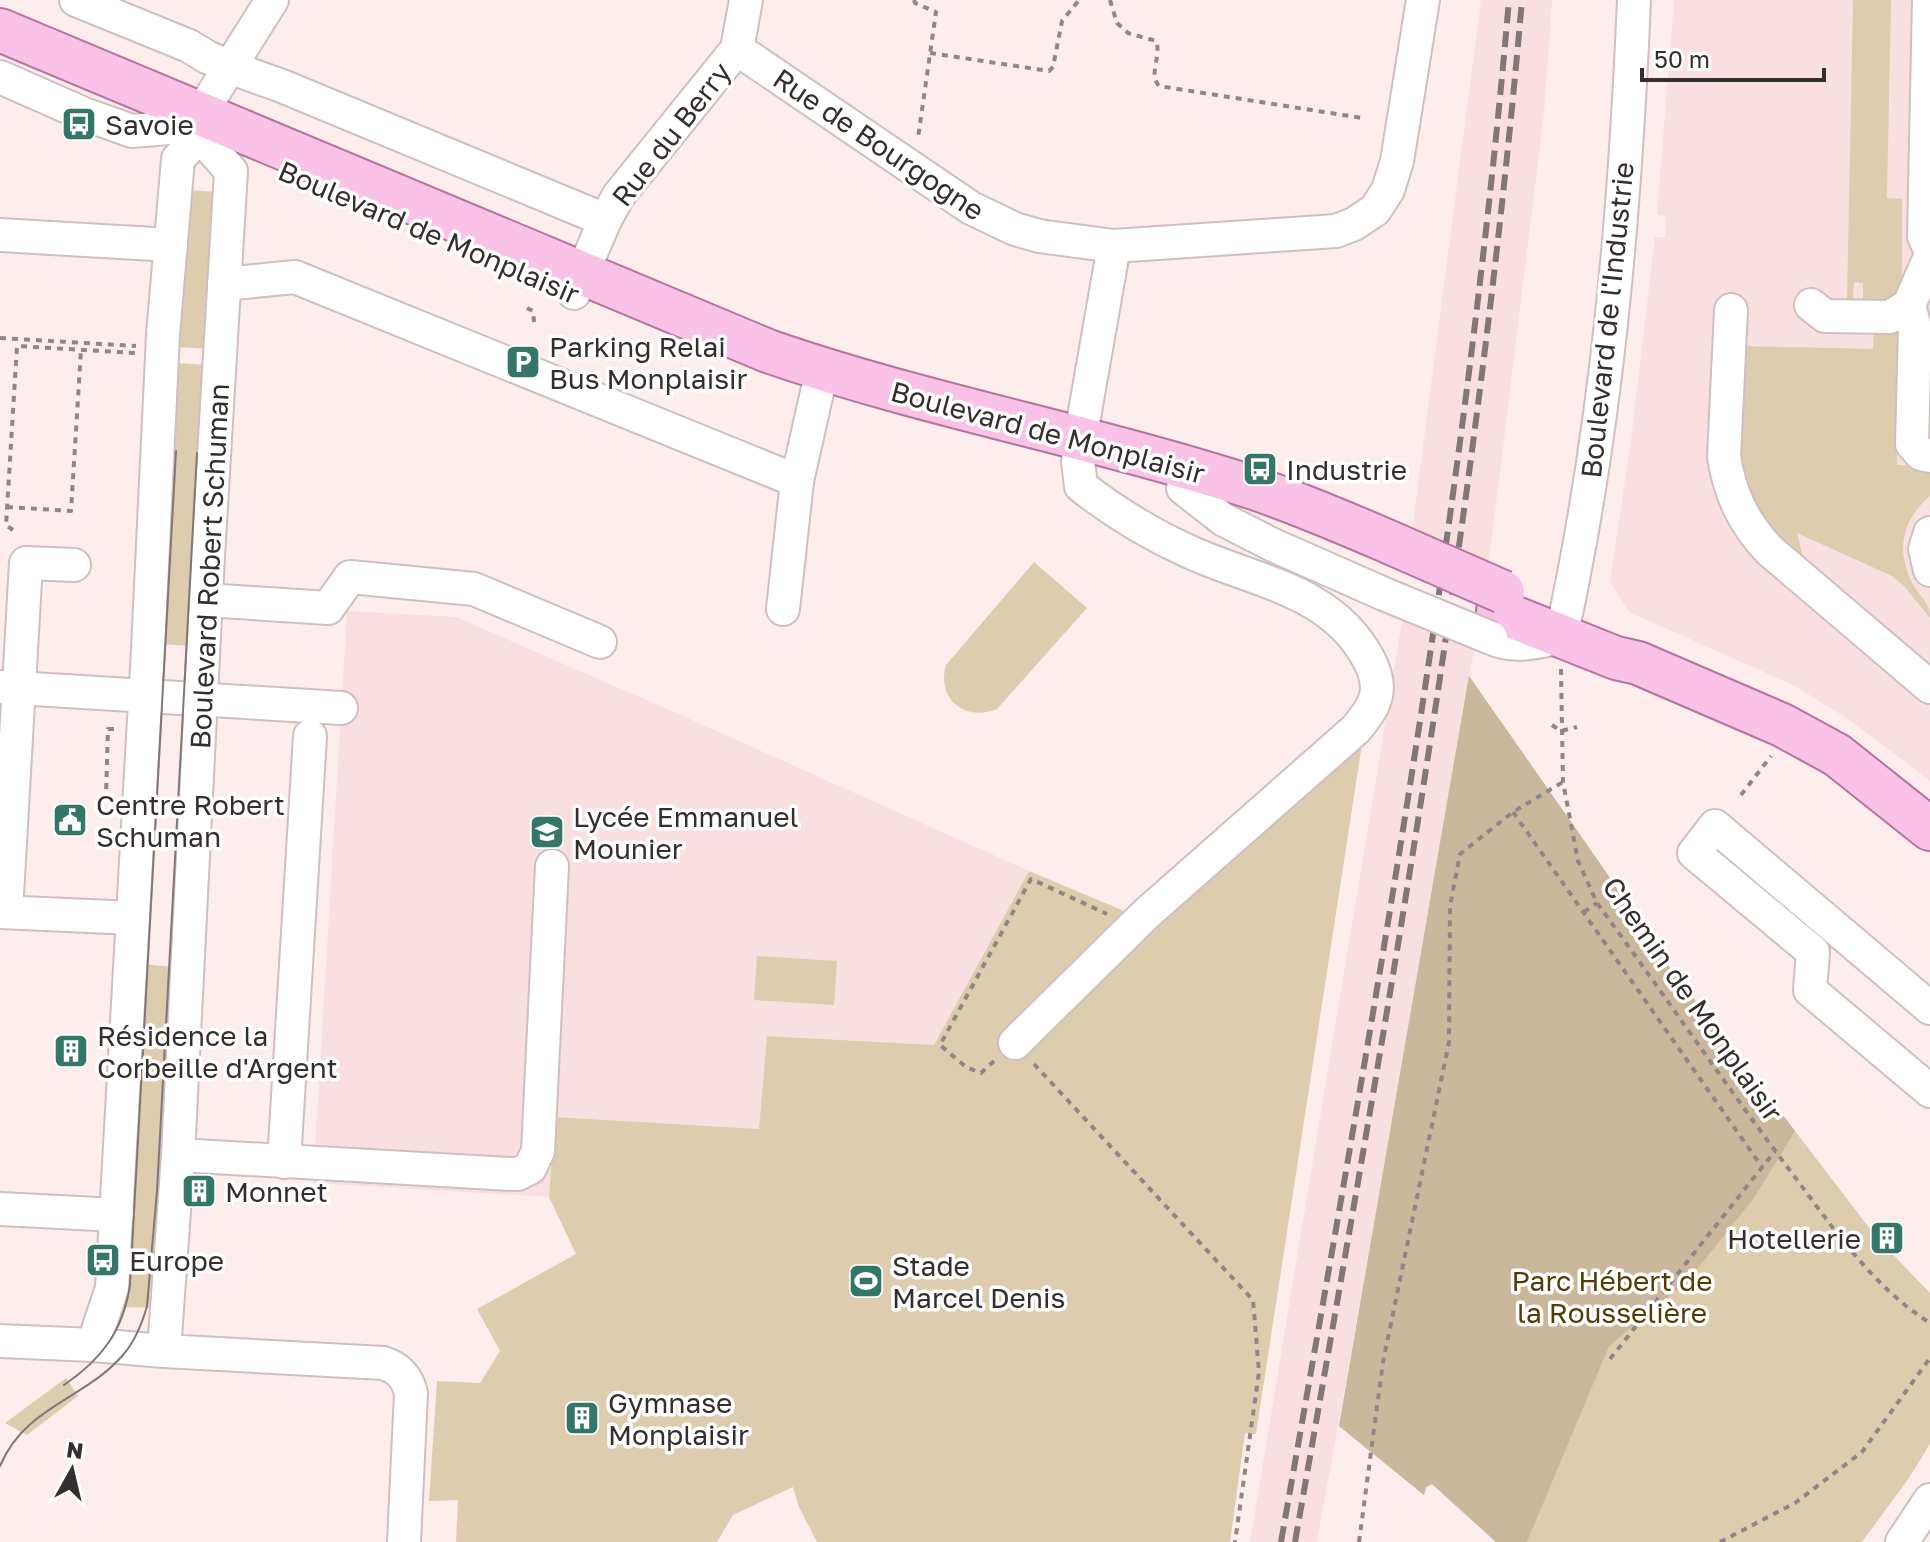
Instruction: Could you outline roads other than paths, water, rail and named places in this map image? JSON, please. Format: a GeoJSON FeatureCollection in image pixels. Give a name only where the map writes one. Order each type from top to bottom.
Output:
{"type":"FeatureCollection","features":[{"type":"Feature","properties":{"kind":"main road","name":"Boulevard de Monplaisir"},"geometry":{"type":"LineString","coordinates":[[0,30],[195,126]]}},
{"type":"Feature","properties":{"kind":"main road","name":"Boulevard de Monplaisir"},"geometry":{"type":"LineString","coordinates":[[0,51],[195,126],[578,284],[735,360],[818,388],[1079,451],[1255,489],[1383,572]]}},
{"type":"Feature","properties":{"kind":"main road","name":"Boulevard de Monplaisir"},"geometry":{"type":"LineString","coordinates":[[578,284],[822,369],[1307,528],[1383,572],[1498,614],[1564,627],[1621,648],[1638,663],[1782,725],[1837,755],[1930,829]]}},
{"type":"Feature","properties":{"kind":"street"},"geometry":{"type":"LineString","coordinates":[[76,0],[189,46],[229,67],[297,92],[605,220]]}},
{"type":"Feature","properties":{"kind":"street"},"geometry":{"type":"LineString","coordinates":[[195,126],[272,0]]}},
{"type":"Feature","properties":{"kind":"street","name":"Rue du Berry"},"geometry":{"type":"LineString","coordinates":[[605,220],[619,195],[737,49],[746,0]]}},
{"type":"Feature","properties":{"kind":"street","name":"Rue de Bourgogne"},"geometry":{"type":"LineString","coordinates":[[737,49],[971,208],[1015,229],[1039,236],[1114,246],[1336,231],[1375,210],[1388,190],[1397,161],[1423,0]]}},
{"type":"Feature","properties":{"kind":"street","name":"Boulevard de l'Industrie"},"geometry":{"type":"LineString","coordinates":[[1564,627],[1579,547],[1618,270],[1634,0]]}},
{"type":"Feature","properties":{"kind":"street"},"geometry":{"type":"LineString","coordinates":[[1929,0],[1924,236],[1930,250]]}},
{"type":"Feature","properties":{"kind":"street","name":"Boulevard de Monplaisir"},"geometry":{"type":"LineString","coordinates":[[0,77],[84,114],[132,131],[195,126]]}},
{"type":"Feature","properties":{"kind":"street","name":"Boulevard Robert Schuman"},"geometry":{"type":"LineString","coordinates":[[93,1345],[112,1288],[163,344],[178,159],[195,126],[231,171],[178,1155],[164,1351]]}},
{"type":"Feature","properties":{"kind":"street","name":"Boulevard de Monplaisir"},"geometry":{"type":"LineString","coordinates":[[578,284],[605,220]]}},
{"type":"Feature","properties":{"kind":"street"},"geometry":{"type":"LineString","coordinates":[[0,235],[171,245]]}},
{"type":"Feature","properties":{"kind":"street"},"geometry":{"type":"LineString","coordinates":[[1015,1043],[1133,927],[1356,729],[1374,707],[1377,689],[1374,669],[1352,632],[1336,616],[1307,597],[1188,552],[1105,505],[1081,486],[1079,451],[1114,246]]}},
{"type":"Feature","properties":{"kind":"street"},"geometry":{"type":"LineString","coordinates":[[1811,305],[1825,316],[1890,317],[1909,305],[1930,257]]}},
{"type":"Feature","properties":{"kind":"street"},"geometry":{"type":"LineString","coordinates":[[224,284],[295,277],[797,481]]}},
{"type":"Feature","properties":{"kind":"street"},"geometry":{"type":"LineString","coordinates":[[1909,305],[1915,328],[1912,444],[1921,454],[1930,456]]}},
{"type":"Feature","properties":{"kind":"street"},"geometry":{"type":"LineString","coordinates":[[1731,310],[1724,457],[1733,496],[1741,514],[1769,550],[1930,687]]}},
{"type":"Feature","properties":{"kind":"street"},"geometry":{"type":"LineString","coordinates":[[783,609],[797,481],[818,388]]}},
{"type":"Feature","properties":{"kind":"street"},"geometry":{"type":"LineString","coordinates":[[1930,533],[1925,549],[1930,570]]}},
{"type":"Feature","properties":{"kind":"street"},"geometry":{"type":"LineString","coordinates":[[74,565],[26,563],[9,687],[3,912],[133,918]]}},
{"type":"Feature","properties":{"kind":"street"},"geometry":{"type":"LineString","coordinates":[[1307,597],[1383,572]]}},
{"type":"Feature","properties":{"kind":"street"},"geometry":{"type":"LineString","coordinates":[[206,600],[317,614],[328,608],[350,577],[474,589],[600,642]]}},
{"type":"Feature","properties":{"kind":"street"},"geometry":{"type":"LineString","coordinates":[[9,687],[341,708]]}},
{"type":"Feature","properties":{"kind":"street"},"geometry":{"type":"LineString","coordinates":[[299,1162],[310,736]]}},
{"type":"Feature","properties":{"kind":"street"},"geometry":{"type":"LineString","coordinates":[[1930,1008],[1715,826],[1694,853],[1813,952],[1810,990],[1930,1091]]}},
{"type":"Feature","properties":{"kind":"street"},"geometry":{"type":"LineString","coordinates":[[178,1155],[518,1174],[530,1168],[538,1151],[546,1039],[552,866]]}},
{"type":"Feature","properties":{"kind":"street"},"geometry":{"type":"LineString","coordinates":[[0,1209],[117,1215]]}},
{"type":"Feature","properties":{"kind":"street"},"geometry":{"type":"LineString","coordinates":[[0,1341],[383,1363],[398,1369],[409,1384],[411,1393],[404,1542]]}},
{"type":"Feature","properties":{"kind":"street"},"geometry":{"type":"LineString","coordinates":[[1902,1542],[1930,1500]]}},
{"type":"Feature","properties":{"kind":"tram line"},"geometry":{"type":"LineString","coordinates":[[64,1385],[89,1365],[109,1342],[122,1316],[130,1285],[176,451]]}},
{"type":"Feature","properties":{"kind":"tram line"},"geometry":{"type":"LineString","coordinates":[[0,1466],[24,1430],[91,1383],[123,1355],[138,1332],[147,1306],[157,1191],[197,453]]}},
{"type":"Feature","properties":{"kind":"railway"},"geometry":{"type":"LineString","coordinates":[[1281,1542],[1381,966],[1441,581],[1490,194],[1509,0]]}},
{"type":"Feature","properties":{"kind":"railway"},"geometry":{"type":"LineString","coordinates":[[1295,1542],[1395,966],[1454,581],[1503,194],[1522,0]]}},
{"type":"Feature","properties":{"kind":"place","name":"Savoie"},"geometry":{"type":"Point","coordinates":[79,124]}},
{"type":"Feature","properties":{"kind":"place","name":"Parking Relai Bus Monplaisir"},"geometry":{"type":"Point","coordinates":[523,362]}},
{"type":"Feature","properties":{"kind":"place","name":"Industrie"},"geometry":{"type":"Point","coordinates":[1260,469]}},
{"type":"Feature","properties":{"kind":"place","name":"Centre Robert Schuman"},"geometry":{"type":"Point","coordinates":[70,820]}},
{"type":"Feature","properties":{"kind":"place","name":"Lycée Emmanuel Mounier"},"geometry":{"type":"Point","coordinates":[547,832]}},
{"type":"Feature","properties":{"kind":"place","name":"Résidence la Corbeille d'Argent"},"geometry":{"type":"Point","coordinates":[71,1051]}},
{"type":"Feature","properties":{"kind":"place","name":"Monnet"},"geometry":{"type":"Point","coordinates":[199,1191]}},
{"type":"Feature","properties":{"kind":"place","name":"Hotellerie"},"geometry":{"type":"Point","coordinates":[1887,1238]}},
{"type":"Feature","properties":{"kind":"place","name":"Europe"},"geometry":{"type":"Point","coordinates":[103,1260]}},
{"type":"Feature","properties":{"kind":"place","name":"Stade Marcel Denis"},"geometry":{"type":"Point","coordinates":[866,1281]}},
{"type":"Feature","properties":{"kind":"place","name":"Gymnase Monplaisir"},"geometry":{"type":"Point","coordinates":[582,1418]}},
{"type":"Feature","properties":{"kind":"park label","name":"Parc Hébert de la Rousselière"},"geometry":{"type":"Point","coordinates":[1612,1296]}}]}
